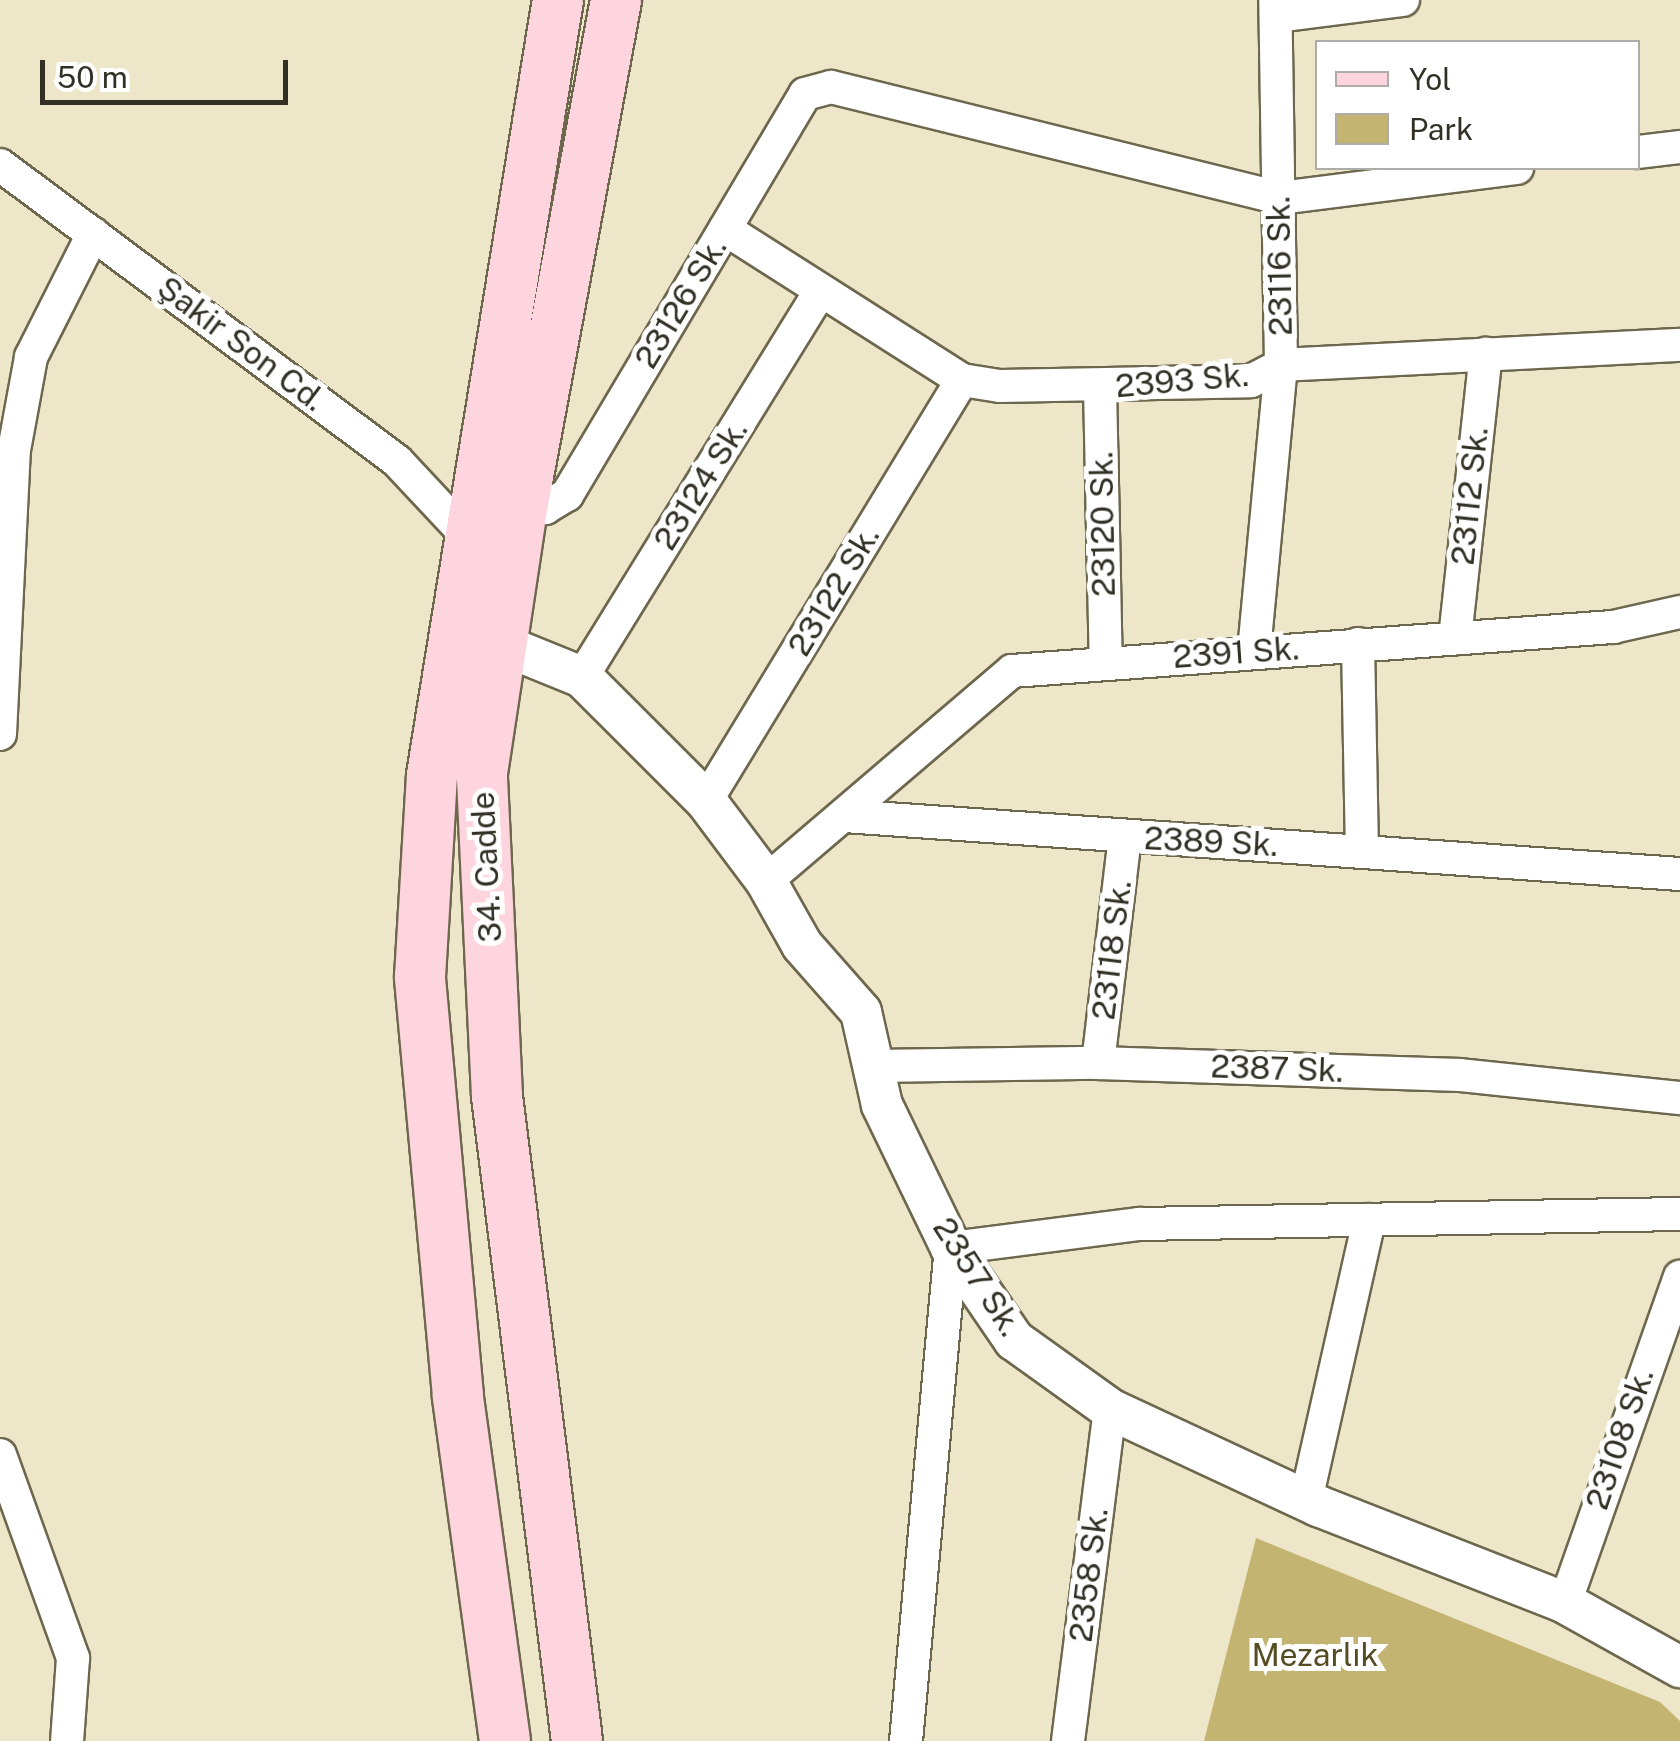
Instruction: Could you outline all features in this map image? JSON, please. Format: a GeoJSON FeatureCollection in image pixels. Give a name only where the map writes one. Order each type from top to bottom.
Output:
{"type":"FeatureCollection","features":[{"type":"Feature","properties":{"kind":"main road","name":"34. Cadde"},"geometry":{"type":"LineString","coordinates":[[505,1741],[458,1396],[420,977],[432,774],[558,0]]}},
{"type":"Feature","properties":{"kind":"main road","name":"34. Cadde"},"geometry":{"type":"LineString","coordinates":[[578,1741],[497,1096],[482,773],[524,504],[616,0]]}},
{"type":"Feature","properties":{"kind":"street"},"geometry":{"type":"LineString","coordinates":[[1276,8],[1403,0]]}},
{"type":"Feature","properties":{"kind":"street","name":"23116 Sk."},"geometry":{"type":"LineString","coordinates":[[1254,652],[1281,365],[1276,8]]}},
{"type":"Feature","properties":{"kind":"street","name":"23126 Sk."},"geometry":{"type":"LineString","coordinates":[[524,504],[544,508],[566,494],[725,229],[774,136],[805,94],[831,87],[1279,198]]}},
{"type":"Feature","properties":{"kind":"street"},"geometry":{"type":"LineString","coordinates":[[1640,152],[1680,146]]}},
{"type":"Feature","properties":{"kind":"street","name":"Şakir Son Cd."},"geometry":{"type":"LineString","coordinates":[[0,165],[397,461],[468,537]]}},
{"type":"Feature","properties":{"kind":"street"},"geometry":{"type":"LineString","coordinates":[[1279,198],[1501,170]]}},
{"type":"Feature","properties":{"kind":"street","name":"2393 Sk."},"geometry":{"type":"LineString","coordinates":[[725,229],[962,380],[1100,387],[1251,381],[1281,365],[1680,345]]}},
{"type":"Feature","properties":{"kind":"street"},"geometry":{"type":"LineString","coordinates":[[0,734],[14,450],[31,356],[94,234]]}},
{"type":"Feature","properties":{"kind":"street","name":"23124 Sk."},"geometry":{"type":"LineString","coordinates":[[582,677],[820,292]]}},
{"type":"Feature","properties":{"kind":"street","name":"23112 Sk."},"geometry":{"type":"LineString","coordinates":[[1455,638],[1486,354]]}},
{"type":"Feature","properties":{"kind":"street","name":"23122 Sk."},"geometry":{"type":"LineString","coordinates":[[706,801],[962,380]]}},
{"type":"Feature","properties":{"kind":"street","name":"23120 Sk."},"geometry":{"type":"LineString","coordinates":[[1100,387],[1106,662]]}},
{"type":"Feature","properties":{"kind":"street","name":"2391 Sk."},"geometry":{"type":"LineString","coordinates":[[844,816],[1012,671],[1613,627],[1680,612]]}},
{"type":"Feature","properties":{"kind":"street"},"geometry":{"type":"LineString","coordinates":[[1358,644],[1362,850]]}},
{"type":"Feature","properties":{"kind":"street","name":"2357 Sk."},"geometry":{"type":"LineString","coordinates":[[503,645],[582,677],[706,801],[766,881],[802,945],[861,1012],[882,1104],[951,1248],[1014,1340],[1110,1409],[1306,1500],[1565,1603],[1680,1666]]}},
{"type":"Feature","properties":{"kind":"street"},"geometry":{"type":"LineString","coordinates":[[766,881],[844,816]]}},
{"type":"Feature","properties":{"kind":"street","name":"2389 Sk."},"geometry":{"type":"LineString","coordinates":[[844,816],[1680,874]]}},
{"type":"Feature","properties":{"kind":"street","name":"23118 Sk."},"geometry":{"type":"LineString","coordinates":[[1098,1063],[1125,838]]}},
{"type":"Feature","properties":{"kind":"street","name":"2387 Sk."},"geometry":{"type":"LineString","coordinates":[[874,1066],[1098,1063],[1460,1075],[1680,1098]]}},
{"type":"Feature","properties":{"kind":"street"},"geometry":{"type":"LineString","coordinates":[[906,1741],[951,1248],[1139,1224],[1680,1214]]}},
{"type":"Feature","properties":{"kind":"street"},"geometry":{"type":"LineString","coordinates":[[1306,1500],[1370,1220]]}},
{"type":"Feature","properties":{"kind":"street","name":"23108 Sk."},"geometry":{"type":"LineString","coordinates":[[1565,1603],[1671,1321],[1680,1277]]}},
{"type":"Feature","properties":{"kind":"street","name":"2358 Sk."},"geometry":{"type":"LineString","coordinates":[[1068,1741],[1110,1409]]}},
{"type":"Feature","properties":{"kind":"street"},"geometry":{"type":"LineString","coordinates":[[0,1456],[72,1658],[67,1741]]}},
{"type":"Feature","properties":{"kind":"green space","name":"Mezarlık"},"geometry":{"type":"Polygon","coordinates":[[[1256,1538],[1660,1702],[1680,1721],[1680,1741],[1204,1741],[1256,1538]]]}}]}
